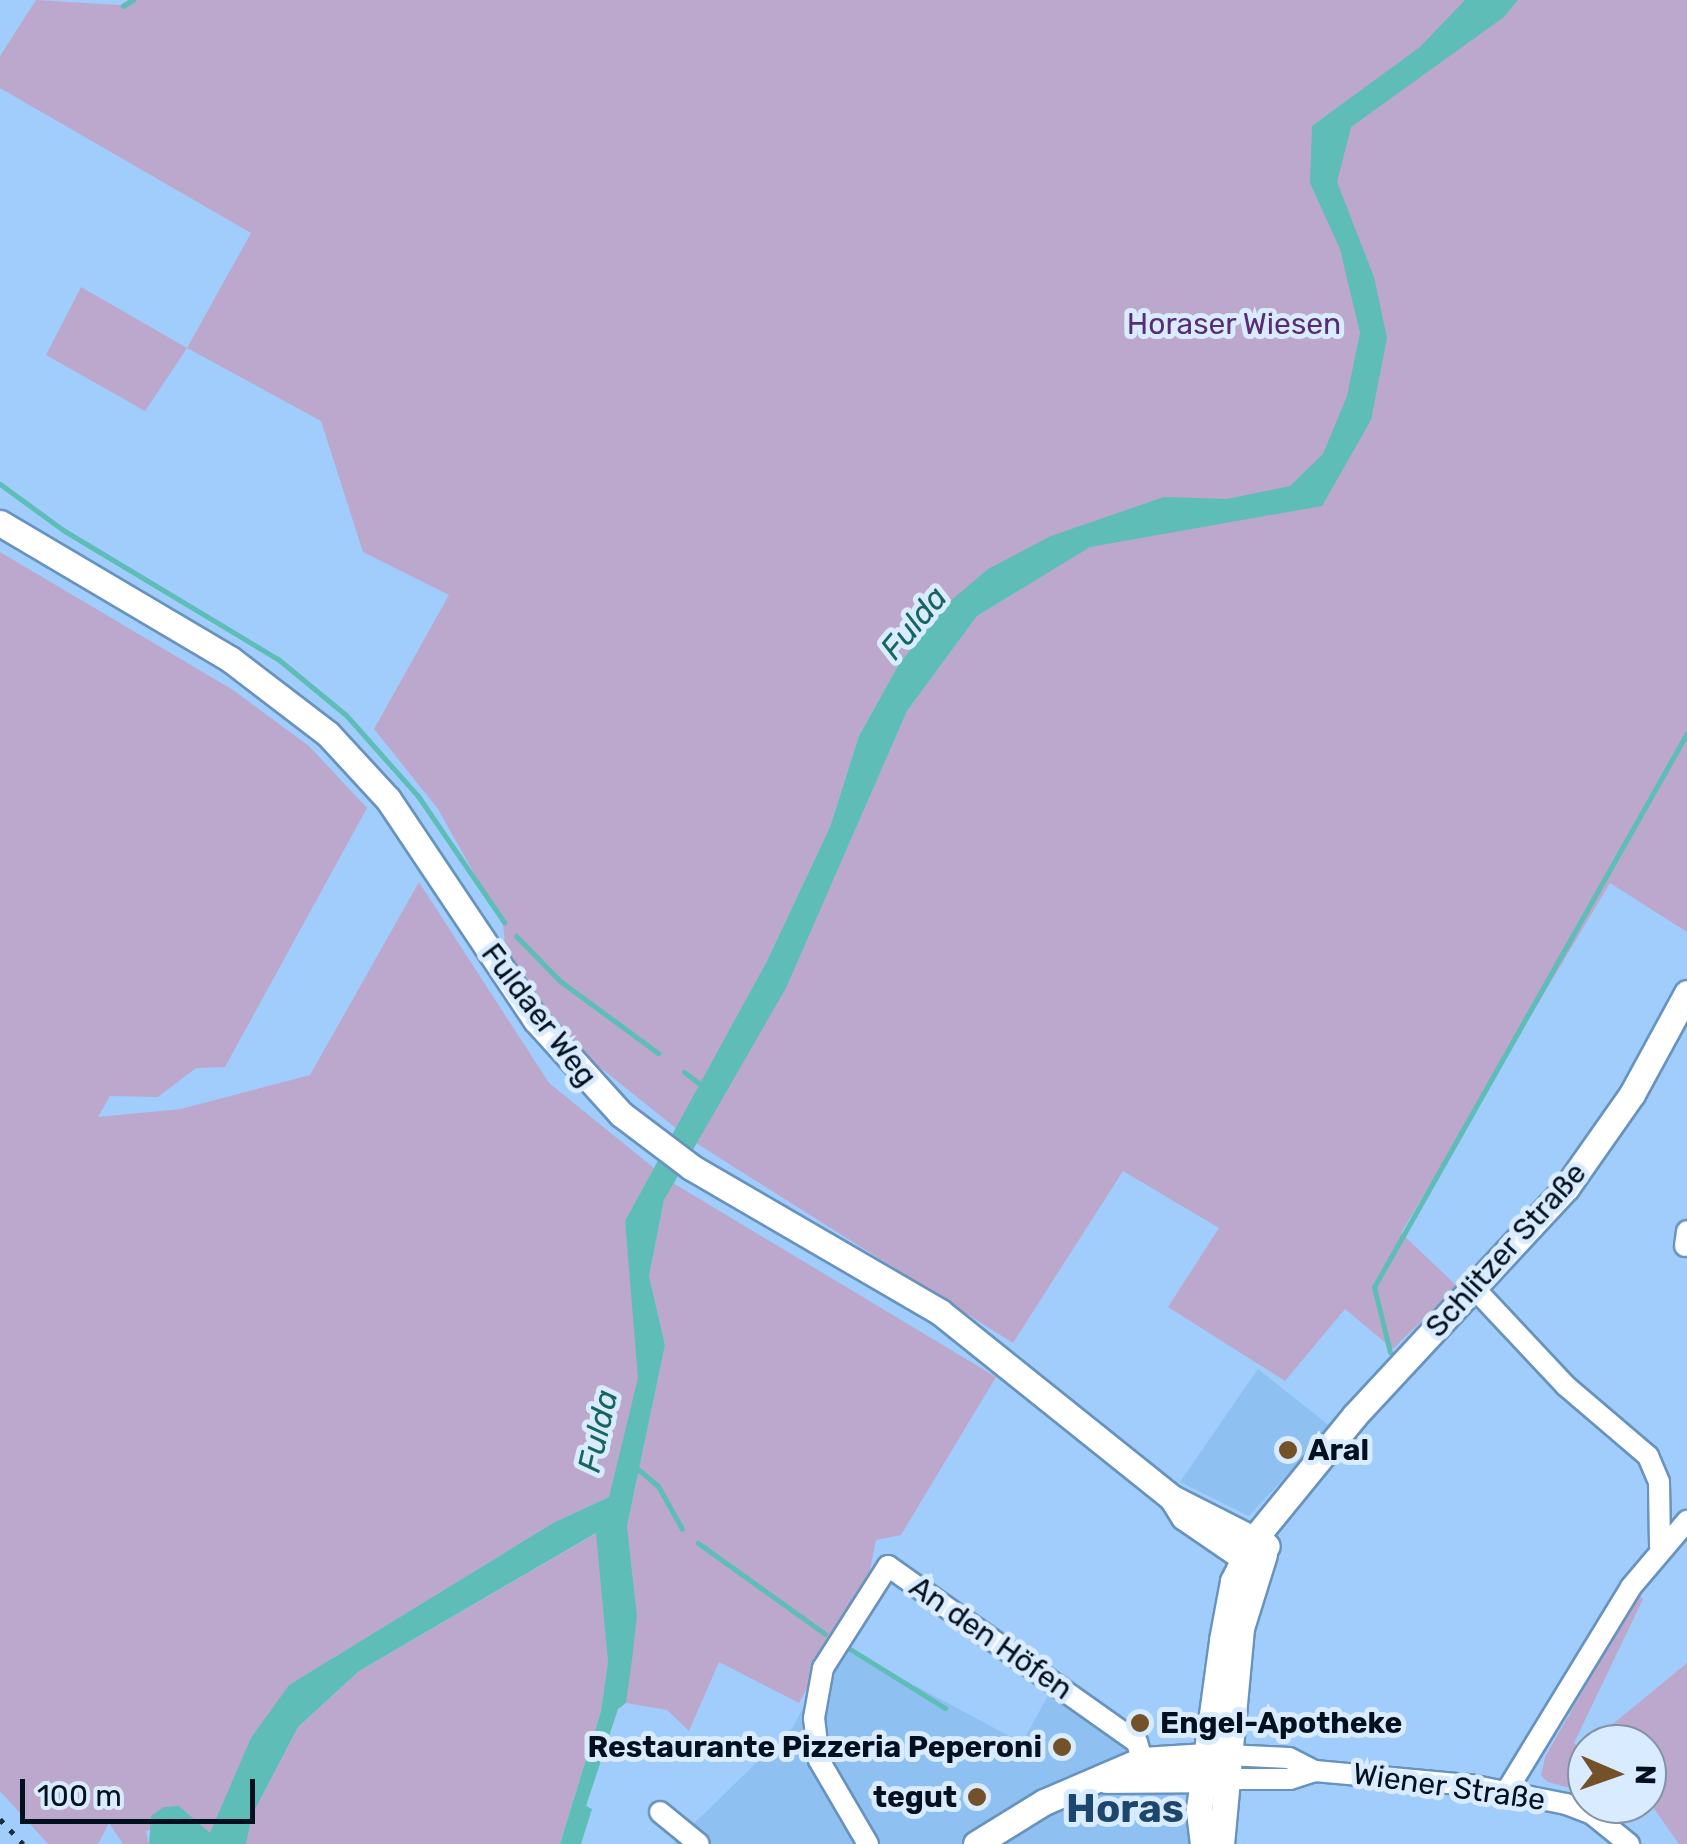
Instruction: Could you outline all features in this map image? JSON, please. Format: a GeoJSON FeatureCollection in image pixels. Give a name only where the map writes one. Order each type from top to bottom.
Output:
{"type":"FeatureCollection","features":[{"type":"Feature","properties":{"kind":"main road","name":"Fuldaer Weg"},"geometry":{"type":"LineString","coordinates":[[0,524],[230,659],[328,734],[388,798],[536,1020],[620,1114],[728,1189],[940,1312],[1172,1498],[1256,1553]]}},
{"type":"Feature","properties":{"kind":"main road","name":"Schlitzer Straße"},"geometry":{"type":"LineString","coordinates":[[1215,1767],[1231,1588],[1297,1488],[1355,1415],[1590,1158],[1687,993]]}},
{"type":"Feature","properties":{"kind":"main road"},"geometry":{"type":"LineString","coordinates":[[976,1844],[1044,1802],[1106,1780],[1142,1760],[1215,1767]]}},
{"type":"Feature","properties":{"kind":"main road"},"geometry":{"type":"LineString","coordinates":[[1106,1780],[1215,1767]]}},
{"type":"Feature","properties":{"kind":"main road"},"geometry":{"type":"LineString","coordinates":[[1203,1844],[1215,1767]]}},
{"type":"Feature","properties":{"kind":"main road"},"geometry":{"type":"LineString","coordinates":[[1215,1767],[1221,1844]]}},
{"type":"Feature","properties":{"kind":"street"},"geometry":{"type":"LineString","coordinates":[[1474,1288],[1566,1386],[1648,1456],[1658,1482],[1660,1547]]}},
{"type":"Feature","properties":{"kind":"street"},"geometry":{"type":"LineString","coordinates":[[1506,1792],[1660,1547],[1687,1521]]}},
{"type":"Feature","properties":{"kind":"street","name":"An den Höfen"},"geometry":{"type":"LineString","coordinates":[[868,1844],[819,1760],[814,1718],[823,1668],[888,1566],[1137,1742],[1142,1760]]}},
{"type":"Feature","properties":{"kind":"street","name":"Wiener Straße"},"geometry":{"type":"LineString","coordinates":[[1215,1767],[1289,1758],[1315,1771],[1506,1792],[1592,1814],[1629,1844]]}},
{"type":"Feature","properties":{"kind":"street"},"geometry":{"type":"LineString","coordinates":[[660,1812],[699,1844]]}},
{"type":"Feature","properties":{"kind":"shaded area"},"geometry":{"type":"Polygon","coordinates":[[[1465,0],[1518,0],[1504,17],[1351,127],[1337,182],[1374,277],[1387,338],[1371,420],[1322,506],[1090,547],[977,616],[907,711],[786,988],[664,1200],[649,1276],[665,1345],[627,1526],[637,1616],[632,1660],[626,1703],[618,1709],[586,1806],[592,1809],[581,1844],[560,1844],[601,1711],[608,1662],[596,1533],[359,1671],[298,1727],[252,1815],[246,1844],[149,1844],[151,1816],[164,1807],[179,1806],[210,1833],[251,1738],[289,1685],[553,1523],[609,1497],[638,1378],[625,1221],[767,961],[830,827],[859,736],[899,664],[948,603],[988,569],[1051,536],[1164,497],[1227,499],[1290,486],[1323,454],[1347,396],[1360,333],[1340,249],[1310,183],[1312,126],[1420,47],[1465,0]]]}},
{"type":"Feature","properties":{"kind":"shaded area"},"geometry":{"type":"Polygon","coordinates":[[[1258,1369],[1331,1427],[1249,1516],[1180,1482],[1258,1369]]]}},
{"type":"Feature","properties":{"kind":"shaded area"},"geometry":{"type":"Polygon","coordinates":[[[837,1644],[1022,1743],[1051,1690],[1129,1745],[1134,1792],[1167,1791],[1190,1806],[1197,1844],[673,1844],[793,1727],[837,1644]]]}},
{"type":"Feature","properties":{"kind":"green space","name":"Horaser Wiesen"},"geometry":{"type":"Polygon","coordinates":[[[36,0],[120,5],[128,0],[1687,0],[1687,932],[1610,883],[1401,1233],[1457,1286],[1393,1349],[1345,1309],[1285,1381],[1168,1307],[1219,1228],[1123,1171],[1013,1343],[696,1143],[786,987],[907,711],[977,616],[1023,588],[948,603],[899,664],[859,736],[830,827],[767,961],[677,1129],[577,1049],[506,955],[503,925],[438,809],[374,729],[449,595],[363,552],[321,421],[187,348],[251,233],[0,88],[0,56],[36,0]]]}},
{"type":"Feature","properties":{"kind":"green space"},"geometry":{"type":"Polygon","coordinates":[[[81,287],[187,348],[145,411],[46,355],[81,287]]]}},
{"type":"Feature","properties":{"kind":"green space"},"geometry":{"type":"Polygon","coordinates":[[[0,552],[233,690],[309,746],[367,808],[225,1067],[196,1068],[158,1097],[110,1096],[98,1117],[181,1109],[310,1075],[419,882],[549,1083],[654,1168],[625,1221],[639,1378],[609,1497],[553,1523],[289,1685],[210,1834],[179,1806],[146,1832],[149,1844],[123,1844],[109,1823],[98,1844],[48,1844],[0,1791],[0,552]]]}},
{"type":"Feature","properties":{"kind":"green space"},"geometry":{"type":"Polygon","coordinates":[[[673,1183],[996,1377],[901,1535],[876,1540],[870,1570],[799,1703],[719,1662],[689,1731],[667,1710],[626,1703],[637,1616],[627,1526],[665,1345],[649,1276],[664,1200],[673,1183]]]}},
{"type":"Feature","properties":{"kind":"green space"},"geometry":{"type":"Polygon","coordinates":[[[597,1533],[608,1662],[601,1711],[560,1844],[246,1844],[252,1815],[298,1727],[359,1671],[597,1533]]]}},
{"type":"Feature","properties":{"kind":"green space"},"geometry":{"type":"Polygon","coordinates":[[[1638,1594],[1643,1599],[1583,1724],[1567,1724],[1567,1787],[1541,1776],[1545,1757],[1638,1594]]]}},
{"type":"Feature","properties":{"kind":"green space"},"geometry":{"type":"Polygon","coordinates":[[[1687,1663],[1687,1844],[1679,1844],[1665,1824],[1667,1724],[1613,1724],[1687,1663]]]}},
{"type":"Feature","properties":{"kind":"waterway"},"geometry":{"type":"LineString","coordinates":[[123,6],[133,0]]}},
{"type":"Feature","properties":{"kind":"waterway"},"geometry":{"type":"LineString","coordinates":[[0,484],[63,530],[278,659],[346,715],[418,796],[504,922]]}},
{"type":"Feature","properties":{"kind":"waterway"},"geometry":{"type":"LineString","coordinates":[[1390,1352],[1374,1287],[1687,733]]}},
{"type":"Feature","properties":{"kind":"waterway"},"geometry":{"type":"LineString","coordinates":[[516,936],[560,981],[658,1053]]}},
{"type":"Feature","properties":{"kind":"waterway"},"geometry":{"type":"LineString","coordinates":[[684,1072],[705,1088]]}},
{"type":"Feature","properties":{"kind":"waterway"},"geometry":{"type":"LineString","coordinates":[[633,1465],[658,1486],[682,1529]]}},
{"type":"Feature","properties":{"kind":"waterway"},"geometry":{"type":"LineString","coordinates":[[698,1543],[825,1634]]}},
{"type":"Feature","properties":{"kind":"waterway"},"geometry":{"type":"LineString","coordinates":[[850,1649],[945,1708]]}},
{"type":"Feature","properties":{"kind":"railway"},"geometry":{"type":"LineString","coordinates":[[0,1819],[23,1844]]}},
{"type":"Feature","properties":{"kind":"place","name":"Aral"},"geometry":{"type":"Point","coordinates":[1288,1450]}},
{"type":"Feature","properties":{"kind":"place","name":"Engel-Apotheke"},"geometry":{"type":"Point","coordinates":[1140,1723]}},
{"type":"Feature","properties":{"kind":"place","name":"Restaurante Pizzeria Peperoni"},"geometry":{"type":"Point","coordinates":[1062,1747]}},
{"type":"Feature","properties":{"kind":"place","name":"tegut"},"geometry":{"type":"Point","coordinates":[977,1797]}},
{"type":"Feature","properties":{"kind":"district","name":"Horas"},"geometry":{"type":"Point","coordinates":[1125,1809]}},
{"type":"Feature","properties":{"kind":"water label","name":"Fulda"},"geometry":{"type":"Point","coordinates":[914,623]}},
{"type":"Feature","properties":{"kind":"water label","name":"Fulda"},"geometry":{"type":"Point","coordinates":[598,1431]}}]}
